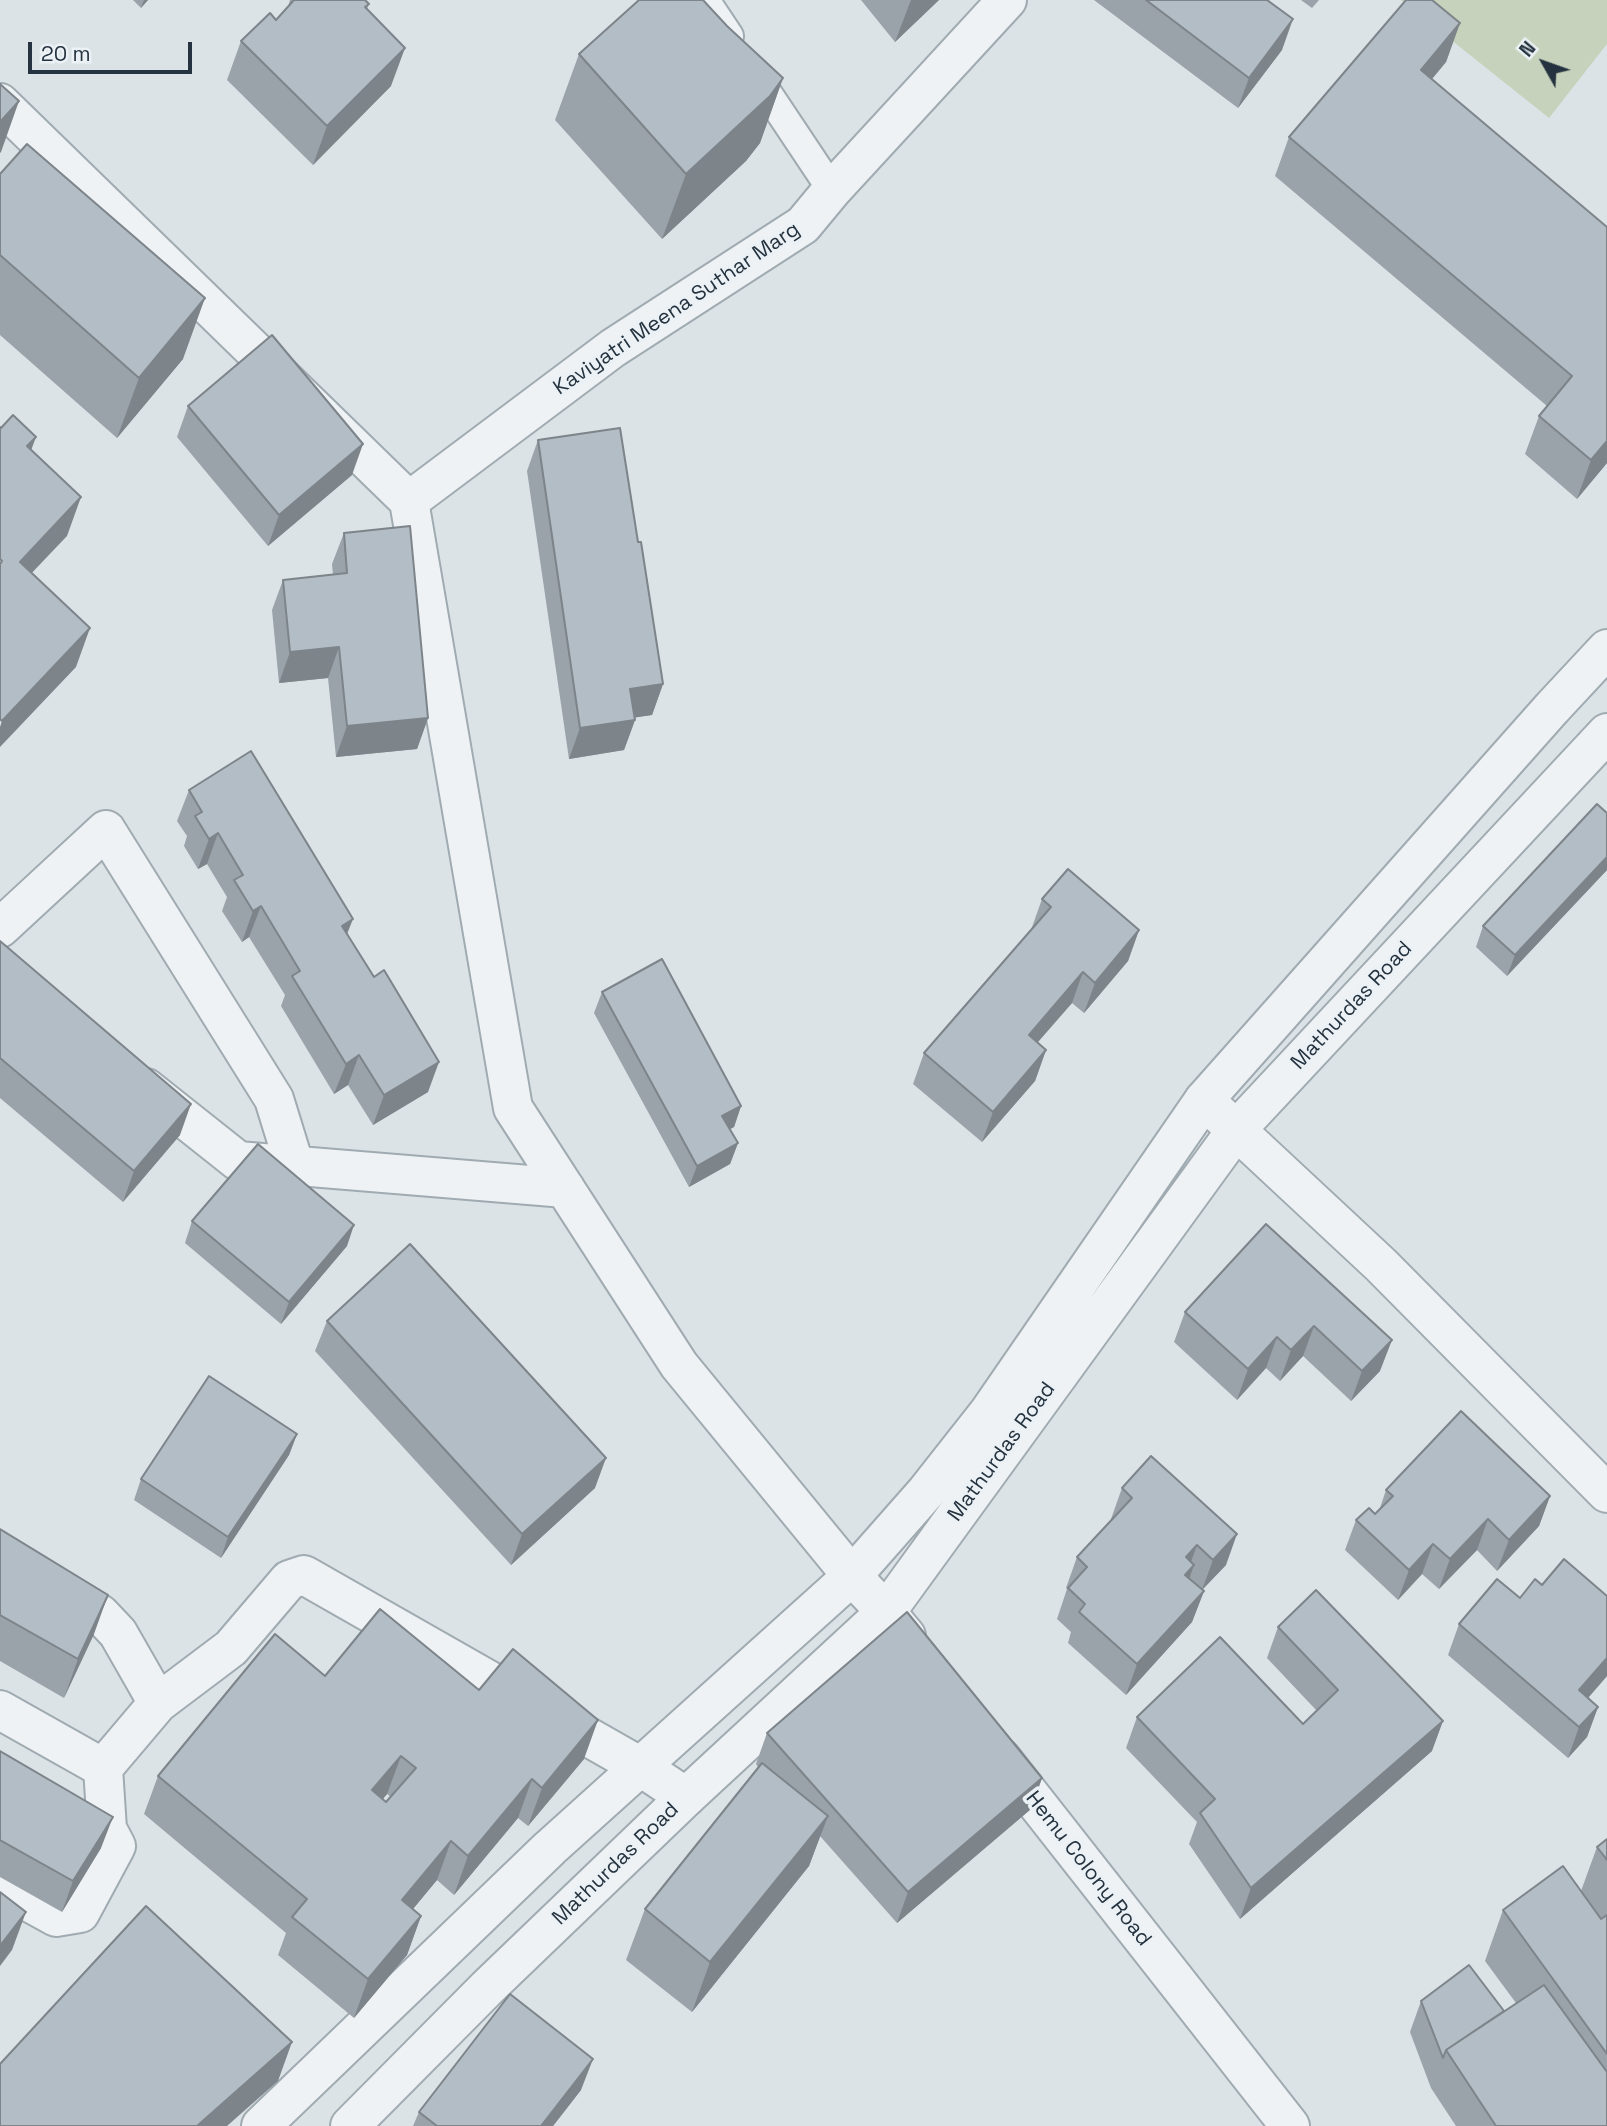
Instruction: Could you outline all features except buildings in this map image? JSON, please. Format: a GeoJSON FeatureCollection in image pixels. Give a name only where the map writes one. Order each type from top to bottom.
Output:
{"type":"FeatureCollection","features":[{"type":"Feature","properties":{"kind":"street","name":"Kaviyatri Meena Suthar Marg"},"geometry":{"type":"LineString","coordinates":[[409,501],[613,348],[803,225],[1007,0]]}},
{"type":"Feature","properties":{"kind":"street"},"geometry":{"type":"LineString","coordinates":[[0,103],[409,501],[513,1108],[679,1365],[929,1666]]}},
{"type":"Feature","properties":{"kind":"street"},"geometry":{"type":"LineString","coordinates":[[261,2126],[550,1848],[852,1576],[926,1492],[989,1412],[1204,1100],[1607,649]]}},
{"type":"Feature","properties":{"kind":"street","name":"Mathurdas Road"},"geometry":{"type":"LineString","coordinates":[[350,2126],[487,1988],[686,1797],[886,1612],[1237,1129],[1607,733]]}},
{"type":"Feature","properties":{"kind":"street"},"geometry":{"type":"LineString","coordinates":[[0,928],[106,830],[274,1099],[295,1167]]}},
{"type":"Feature","properties":{"kind":"street"},"geometry":{"type":"LineString","coordinates":[[119,1066],[238,1161],[565,1188]]}},
{"type":"Feature","properties":{"kind":"street"},"geometry":{"type":"LineString","coordinates":[[1204,1100],[1381,1265],[1607,1493]]}},
{"type":"Feature","properties":{"kind":"street"},"geometry":{"type":"LineString","coordinates":[[0,1554],[100,1614],[118,1633],[158,1703]]}},
{"type":"Feature","properties":{"kind":"street"},"geometry":{"type":"LineString","coordinates":[[0,1886],[56,1917],[80,1913],[116,1846],[107,1829],[103,1768],[158,1703],[231,1648],[289,1580],[304,1575],[641,1767],[686,1797]]}},
{"type":"Feature","properties":{"kind":"street"},"geometry":{"type":"LineString","coordinates":[[0,1710],[103,1768]]}},
{"type":"Feature","properties":{"kind":"street","name":"Hemu Colony Road"},"geometry":{"type":"LineString","coordinates":[[981,1732],[1290,2126]]}},
{"type":"Feature","properties":{"kind":"lane"},"geometry":{"type":"LineString","coordinates":[[705,0],[832,190]]}},
{"type":"Feature","properties":{"kind":"green space"},"geometry":{"type":"Polygon","coordinates":[[[1401,0],[1607,0],[1607,44],[1549,118],[1401,0]]]}}]}
